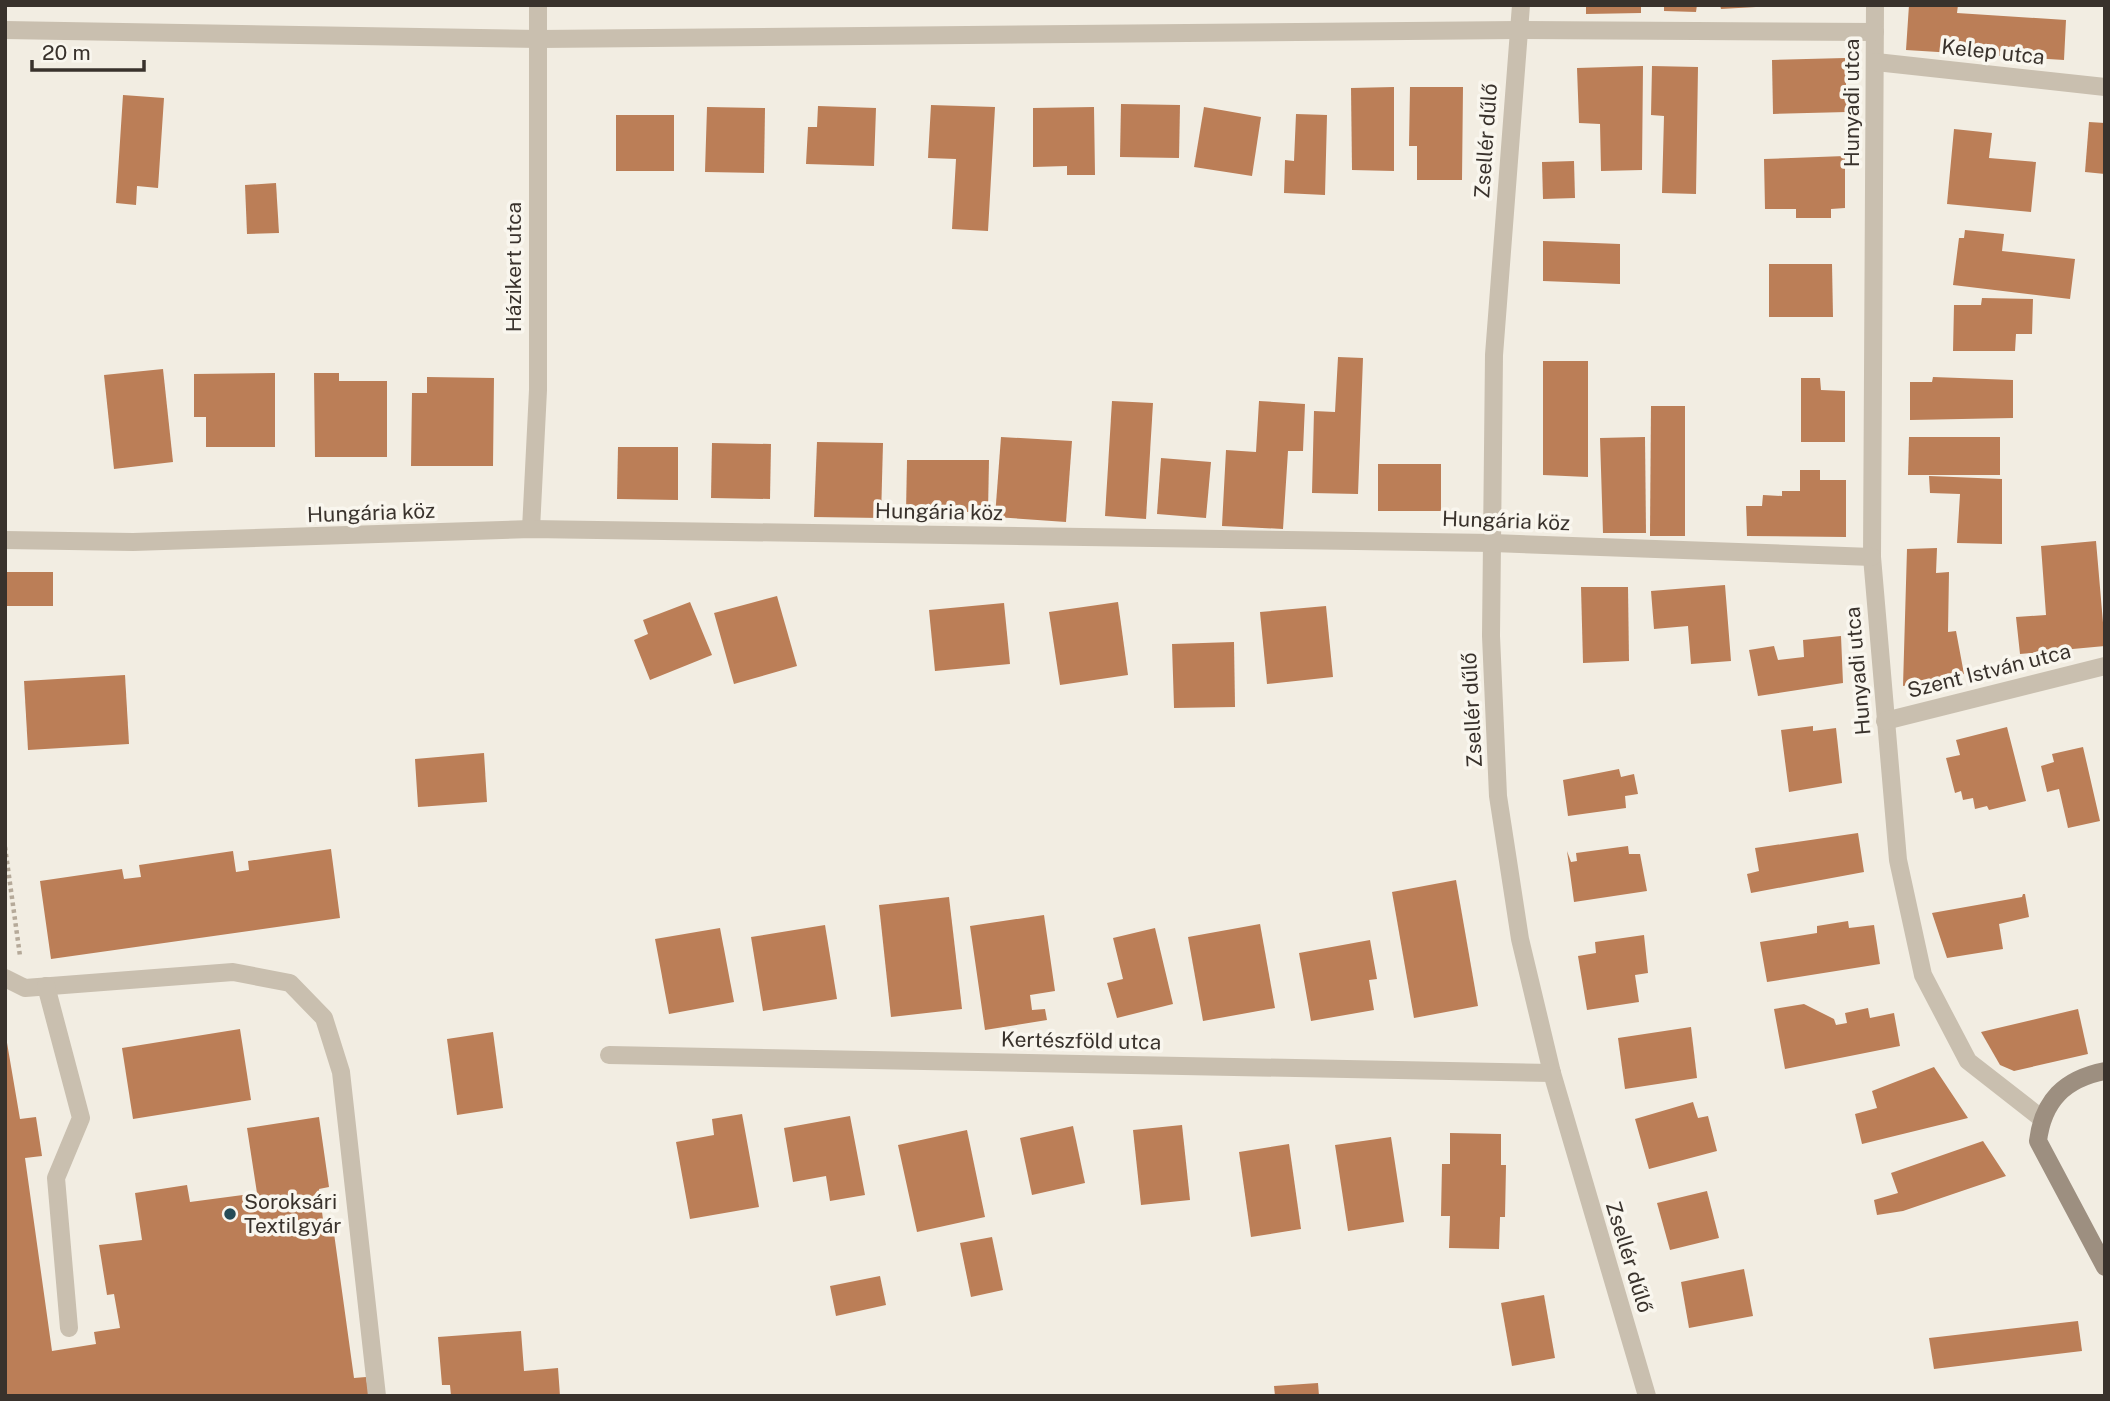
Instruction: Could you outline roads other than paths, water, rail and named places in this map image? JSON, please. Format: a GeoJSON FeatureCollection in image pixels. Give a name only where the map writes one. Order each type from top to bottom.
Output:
{"type":"FeatureCollection","features":[{"type":"Feature","properties":{"kind":"street","name":"Házikert utca"},"geometry":{"type":"LineString","coordinates":[[531,529],[538,390],[538,5]]}},
{"type":"Feature","properties":{"kind":"street","name":"Zsellér dűlő"},"geometry":{"type":"LineString","coordinates":[[1521,5],[1494,355],[1491,636],[1498,796],[1520,939],[1552,1073],[1647,1396]]}},
{"type":"Feature","properties":{"kind":"street","name":"Hunyadi utca"},"geometry":{"type":"LineString","coordinates":[[1875,5],[1872,557],[1898,860],[1923,975],[1968,1061],[2041,1118]]}},
{"type":"Feature","properties":{"kind":"street"},"geometry":{"type":"LineString","coordinates":[[5,30],[539,39],[1517,30],[1875,32]]}},
{"type":"Feature","properties":{"kind":"street","name":"Kelep utca"},"geometry":{"type":"LineString","coordinates":[[1876,62],[2105,88]]}},
{"type":"Feature","properties":{"kind":"street","name":"Hungária köz"},"geometry":{"type":"LineString","coordinates":[[5,540],[201,540],[531,529],[1493,543],[1872,557]]}},
{"type":"Feature","properties":{"kind":"street","name":"Szent István utca"},"geometry":{"type":"LineString","coordinates":[[1885,721],[2105,666]]}},
{"type":"Feature","properties":{"kind":"street"},"geometry":{"type":"LineString","coordinates":[[5,978],[25,988],[233,972],[290,983],[324,1018],[341,1072],[377,1396]]}},
{"type":"Feature","properties":{"kind":"street"},"geometry":{"type":"LineString","coordinates":[[46,986],[82,1118],[56,1178],[69,1328]]}},
{"type":"Feature","properties":{"kind":"street","name":"Kertészföld utca"},"geometry":{"type":"LineString","coordinates":[[609,1055],[1552,1073]]}},
{"type":"Feature","properties":{"kind":"street"},"geometry":{"type":"LineString","coordinates":[[2105,1071],[2091,1073],[2058,1091],[2041,1118],[2038,1141],[2105,1267]]}},
{"type":"Feature","properties":{"kind":"place","name":"Soroksári Textilgyár"},"geometry":{"type":"Point","coordinates":[230,1214]}}]}
